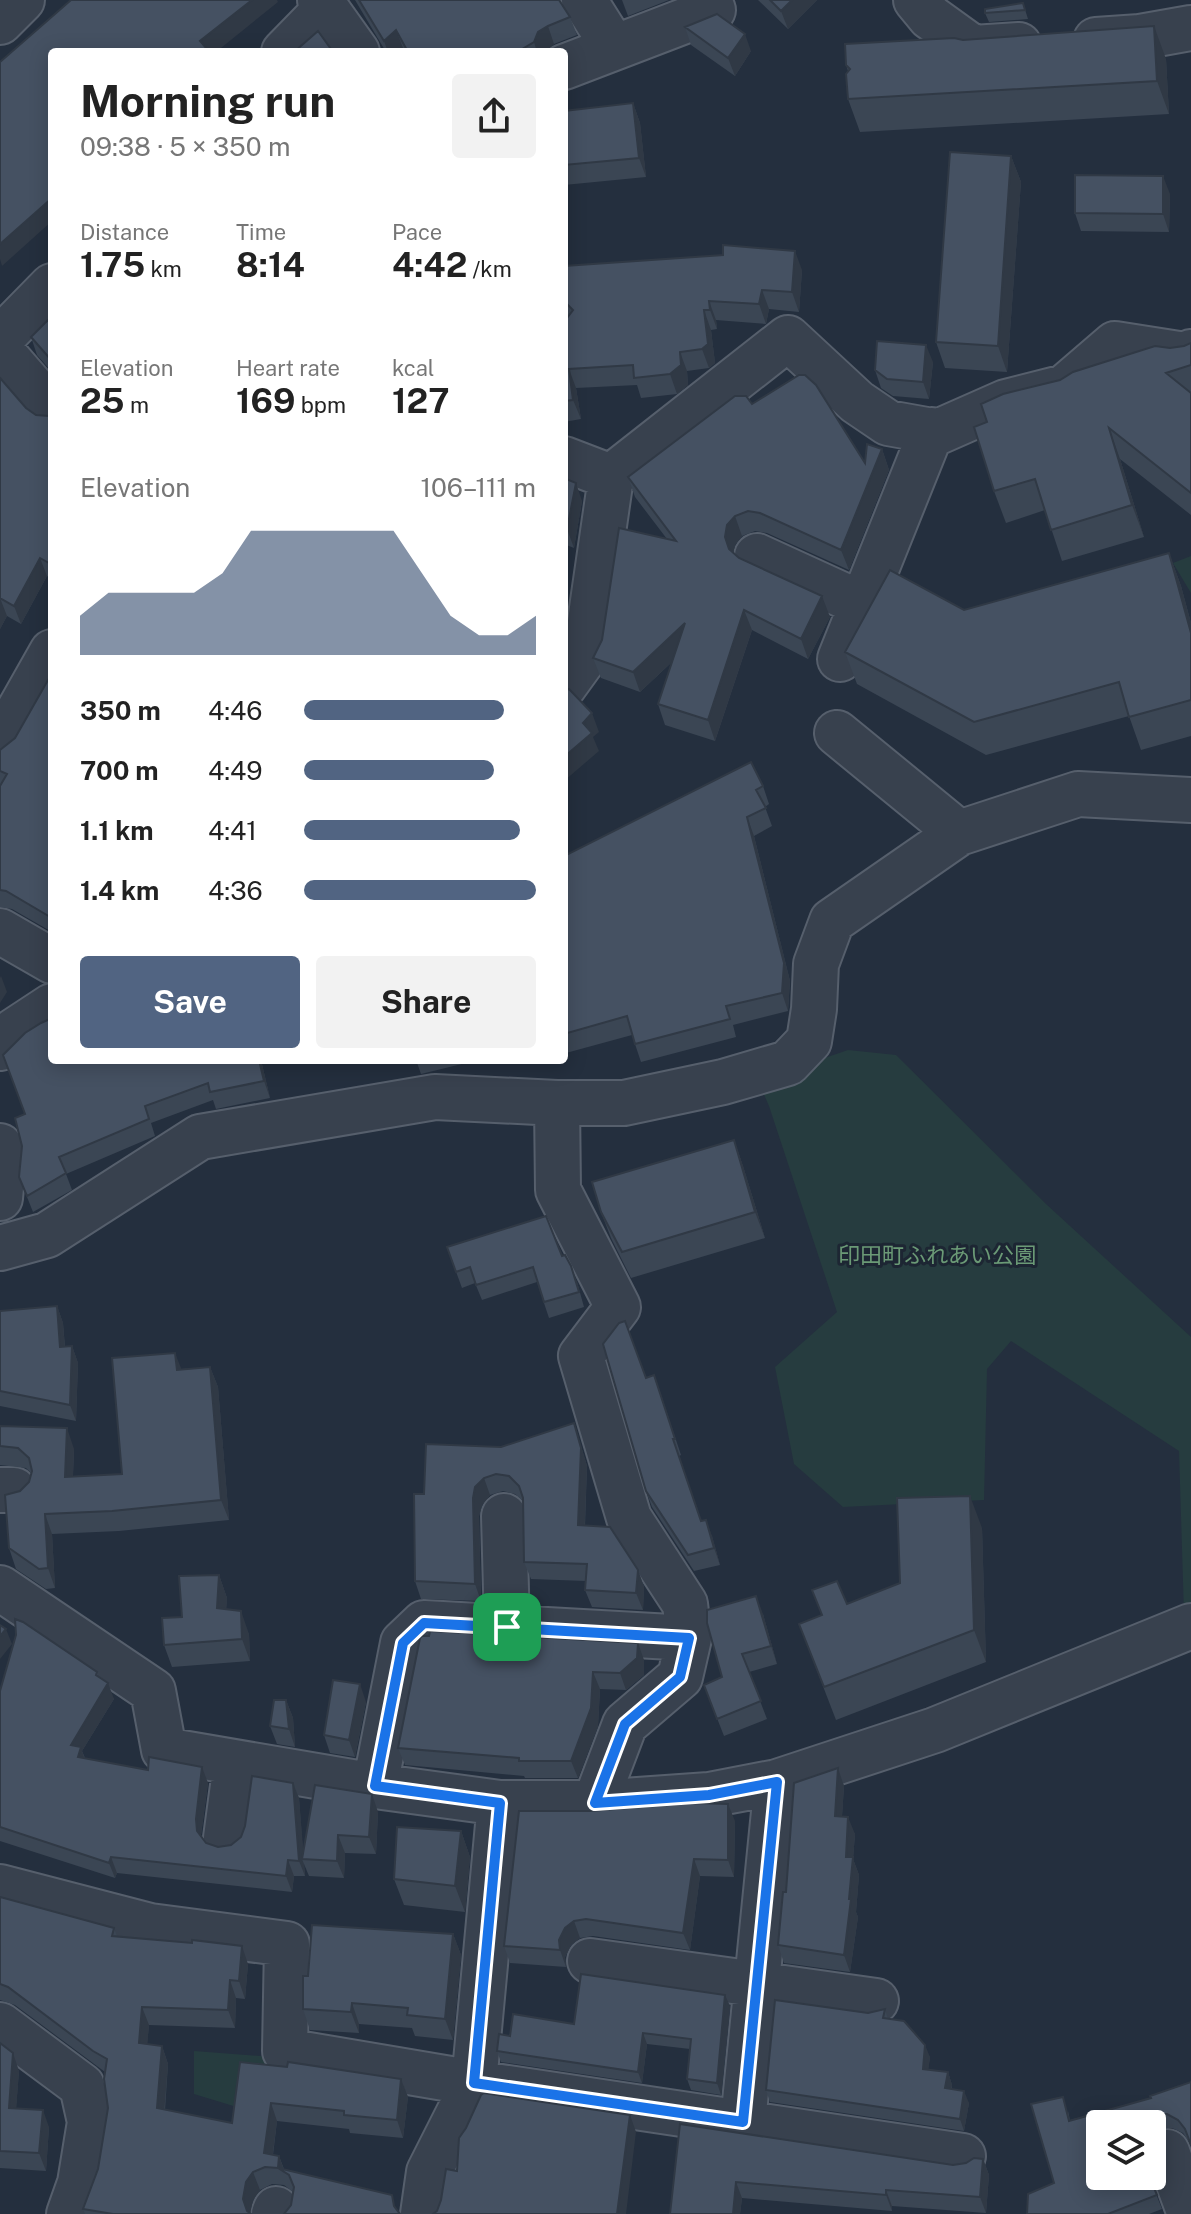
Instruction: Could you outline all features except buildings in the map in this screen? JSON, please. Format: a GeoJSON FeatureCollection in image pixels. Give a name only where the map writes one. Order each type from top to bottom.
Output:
{"type":"FeatureCollection","features":[{"type":"Feature","properties":{"kind":"street"},"geometry":{"type":"LineString","coordinates":[[0,22],[22,0]]}},
{"type":"Feature","properties":{"kind":"street"},"geometry":{"type":"LineString","coordinates":[[584,0],[613,46]]}},
{"type":"Feature","properties":{"kind":"street"},"geometry":{"type":"LineString","coordinates":[[916,0],[930,17],[973,48],[1140,37],[1191,28]]}},
{"type":"Feature","properties":{"kind":"street"},"geometry":{"type":"LineString","coordinates":[[287,48],[323,5],[354,48]]}},
{"type":"Feature","properties":{"kind":"street"},"geometry":{"type":"LineString","coordinates":[[568,65],[713,10]]}},
{"type":"Feature","properties":{"kind":"street"},"geometry":{"type":"LineString","coordinates":[[0,339],[48,290]]}},
{"type":"Feature","properties":{"kind":"street"},"geometry":{"type":"LineString","coordinates":[[568,680],[585,657],[611,477],[788,338],[857,402],[888,423],[938,432],[1006,402],[1065,387],[1115,344],[1185,355],[1191,352]]}},
{"type":"Feature","properties":{"kind":"street"},"geometry":{"type":"LineString","coordinates":[[0,350],[48,405]]}},
{"type":"Feature","properties":{"kind":"street"},"geometry":{"type":"LineString","coordinates":[[840,659],[932,430]]}},
{"type":"Feature","properties":{"kind":"street"},"geometry":{"type":"LineString","coordinates":[[568,461],[611,477]]}},
{"type":"Feature","properties":{"kind":"street"},"geometry":{"type":"LineString","coordinates":[[757,556],[862,604]]}},
{"type":"Feature","properties":{"kind":"street"},"geometry":{"type":"LineString","coordinates":[[0,744],[48,659]]}},
{"type":"Feature","properties":{"kind":"street"},"geometry":{"type":"LineString","coordinates":[[837,733],[959,833]]}},
{"type":"Feature","properties":{"kind":"street"},"geometry":{"type":"LineString","coordinates":[[0,1248],[47,1235],[200,1137],[435,1097],[624,1103],[723,1082],[788,1063],[809,1041],[816,964],[832,921],[959,833],[1078,794],[1191,800]]}},
{"type":"Feature","properties":{"kind":"street"},"geometry":{"type":"LineString","coordinates":[[0,931],[48,959]]}},
{"type":"Feature","properties":{"kind":"street"},"geometry":{"type":"LineString","coordinates":[[0,1048],[14,1031],[48,1009]]}},
{"type":"Feature","properties":{"kind":"street"},"geometry":{"type":"LineString","coordinates":[[557,1103],[558,1190],[618,1307],[581,1356],[629,1518],[685,1604],[689,1638],[680,1677],[625,1724],[595,1803]]}},
{"type":"Feature","properties":{"kind":"street"},"geometry":{"type":"LineString","coordinates":[[0,1146],[3,1166],[0,1198]]}},
{"type":"Feature","properties":{"kind":"street"},"geometry":{"type":"LineString","coordinates":[[504,1516],[507,1627]]}},
{"type":"Feature","properties":{"kind":"street"},"geometry":{"type":"LineString","coordinates":[[0,1588],[153,1691],[164,1750],[375,1786],[500,1803],[595,1803],[709,1795],[777,1782],[935,1730],[1191,1626]]}},
{"type":"Feature","properties":{"kind":"street"},"geometry":{"type":"LineString","coordinates":[[375,1786],[403,1643],[424,1623],[689,1638]]}},
{"type":"Feature","properties":{"kind":"street"},"geometry":{"type":"LineString","coordinates":[[226,1838],[236,1763]]}},
{"type":"Feature","properties":{"kind":"street"},"geometry":{"type":"LineString","coordinates":[[743,2122],[777,1782]]}},
{"type":"Feature","properties":{"kind":"street"},"geometry":{"type":"LineString","coordinates":[[423,2214],[429,2172],[474,2083],[500,1803]]}},
{"type":"Feature","properties":{"kind":"street"},"geometry":{"type":"LineString","coordinates":[[0,1887],[150,1926],[287,1944],[285,2051],[474,2083],[963,2156]]}},
{"type":"Feature","properties":{"kind":"street"},"geometry":{"type":"LineString","coordinates":[[590,1961],[876,2001]]}},
{"type":"Feature","properties":{"kind":"street"},"geometry":{"type":"LineString","coordinates":[[0,2025],[82,2086],[90,2122],[80,2183],[69,2214]]}},
{"type":"Feature","properties":{"kind":"street"},"geometry":{"type":"LineString","coordinates":[[1167,2152],[1190,2214]]}},
{"type":"Feature","properties":{"kind":"green space"},"geometry":{"type":"Polygon","coordinates":[[[1191,556],[1191,593],[1173,563],[1191,556]]]}},
{"type":"Feature","properties":{"kind":"green space","name":"印田町ふれあい公園"},"geometry":{"type":"Polygon","coordinates":[[[848,1050],[896,1055],[1046,1204],[1191,1337],[1191,1612],[1184,1614],[1179,1451],[1011,1341],[987,1369],[984,1500],[843,1507],[794,1464],[775,1367],[837,1312],[758,1081],[848,1050]]]}},
{"type":"Feature","properties":{"kind":"green space"},"geometry":{"type":"Polygon","coordinates":[[[194,2051],[272,2057],[274,2075],[240,2108],[194,2094],[194,2051]]]}},
{"type":"Feature","properties":{"kind":"route"},"geometry":{"type":"LineString","coordinates":[[424,1623],[507,1627],[689,1638],[680,1677],[625,1724],[595,1803],[709,1795],[777,1782],[743,2122],[474,2083],[500,1803],[375,1786],[403,1643],[424,1623]]}}]}
